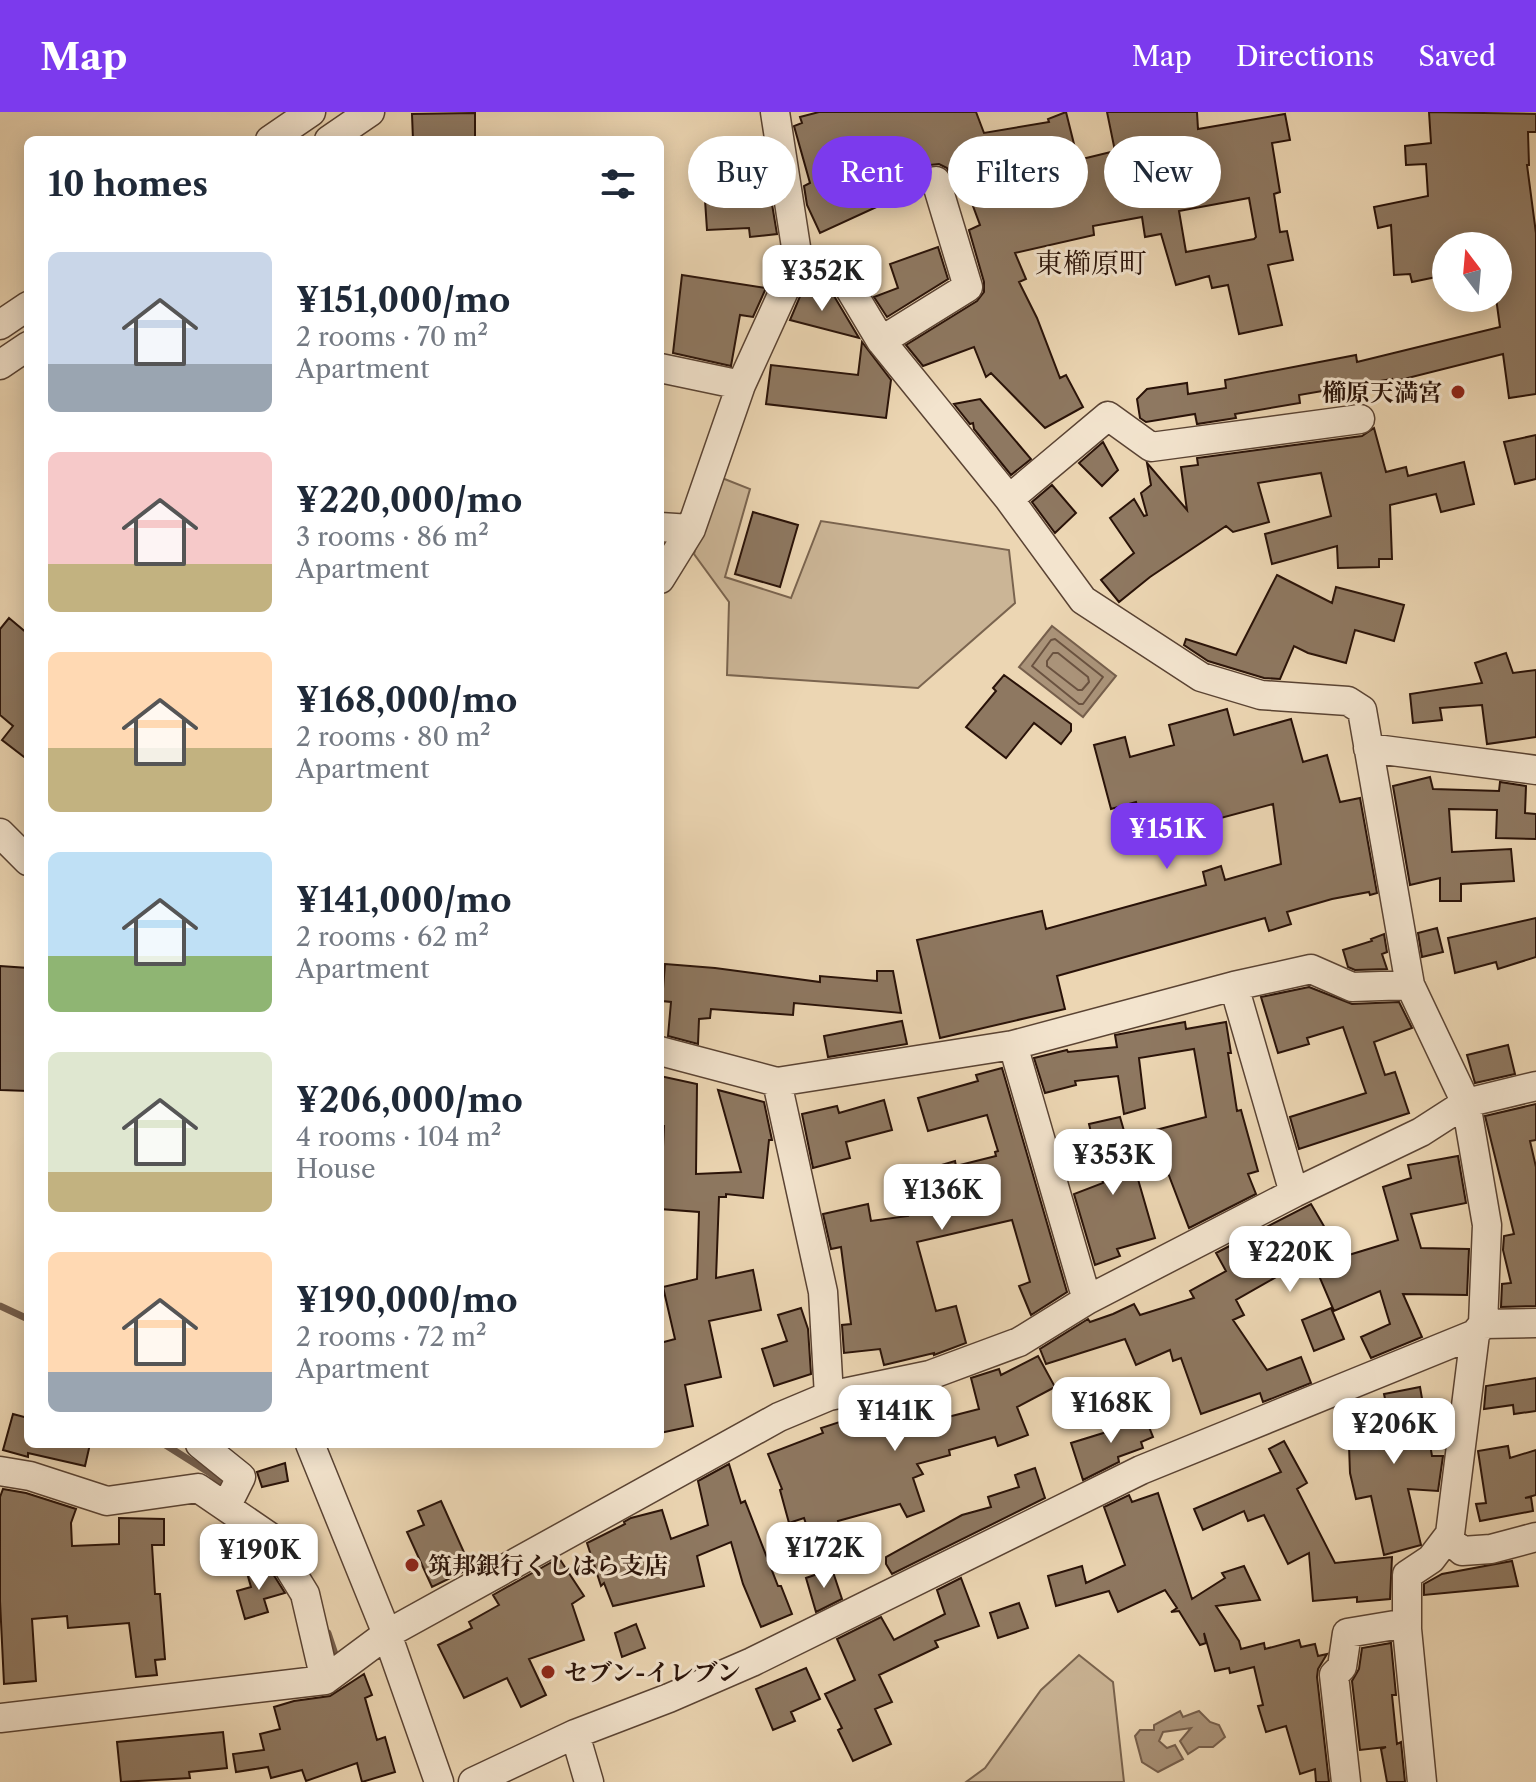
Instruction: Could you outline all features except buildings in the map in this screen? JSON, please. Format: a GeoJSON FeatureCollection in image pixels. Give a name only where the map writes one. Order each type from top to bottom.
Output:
{"type":"FeatureCollection","features":[{"type":"Feature","properties":{"kind":"street"},"geometry":{"type":"LineString","coordinates":[[335,136],[370,112]]}},
{"type":"Feature","properties":{"kind":"street"},"geometry":{"type":"LineString","coordinates":[[664,573],[691,529],[741,385],[798,260],[776,112]]}},
{"type":"Feature","properties":{"kind":"street"},"geometry":{"type":"LineString","coordinates":[[881,341],[968,287],[936,181]]}},
{"type":"Feature","properties":{"kind":"street"},"geometry":{"type":"LineString","coordinates":[[798,260],[818,262],[847,284],[881,341],[1009,499],[1083,600],[1201,677],[1261,695],[1348,701],[1362,710],[1410,985],[1466,1103],[1487,1225],[1479,1329],[1450,1534],[1431,1559],[1407,1575],[1407,1623],[1422,1782]]}},
{"type":"Feature","properties":{"kind":"street"},"geometry":{"type":"LineString","coordinates":[[0,325],[24,309]]}},
{"type":"Feature","properties":{"kind":"street"},"geometry":{"type":"LineString","coordinates":[[0,365],[24,349]]}},
{"type":"Feature","properties":{"kind":"street"},"geometry":{"type":"LineString","coordinates":[[664,369],[741,385]]}},
{"type":"Feature","properties":{"kind":"street"},"geometry":{"type":"LineString","coordinates":[[1009,499],[1108,416],[1151,447],[1360,419]]}},
{"type":"Feature","properties":{"kind":"street"},"geometry":{"type":"LineString","coordinates":[[664,527],[691,529]]}},
{"type":"Feature","properties":{"kind":"street"},"geometry":{"type":"LineString","coordinates":[[1368,748],[1536,770]]}},
{"type":"Feature","properties":{"kind":"street"},"geometry":{"type":"LineString","coordinates":[[0,833],[24,857]]}},
{"type":"Feature","properties":{"kind":"street"},"geometry":{"type":"LineString","coordinates":[[664,1052],[777,1082],[1013,1045],[1234,986],[1311,969],[1352,987],[1410,985]]}},
{"type":"Feature","properties":{"kind":"street"},"geometry":{"type":"LineString","coordinates":[[1234,986],[1294,1193]]}},
{"type":"Feature","properties":{"kind":"street"},"geometry":{"type":"LineString","coordinates":[[1013,1045],[1087,1300]]}},
{"type":"Feature","properties":{"kind":"street"},"geometry":{"type":"LineString","coordinates":[[777,1082],[823,1292],[829,1396]]}},
{"type":"Feature","properties":{"kind":"street"},"geometry":{"type":"LineString","coordinates":[[0,1718],[325,1680],[387,1634],[779,1417],[829,1396],[930,1375],[1019,1342],[1087,1300],[1294,1193],[1421,1132],[1466,1103],[1536,1086]]}},
{"type":"Feature","properties":{"kind":"street"},"geometry":{"type":"LineString","coordinates":[[473,1782],[575,1734],[752,1662],[1141,1470],[1479,1329],[1536,1323]]}},
{"type":"Feature","properties":{"kind":"street"},"geometry":{"type":"LineString","coordinates":[[205,1448],[241,1477],[226,1507]]}},
{"type":"Feature","properties":{"kind":"street"},"geometry":{"type":"LineString","coordinates":[[312,1448],[387,1634],[439,1782]]}},
{"type":"Feature","properties":{"kind":"street"},"geometry":{"type":"LineString","coordinates":[[0,1471],[30,1476],[107,1501],[198,1488],[270,1537],[305,1594],[325,1680]]}},
{"type":"Feature","properties":{"kind":"street"},"geometry":{"type":"LineString","coordinates":[[1447,1538],[1462,1551],[1491,1549],[1536,1537]]}},
{"type":"Feature","properties":{"kind":"street"},"geometry":{"type":"LineString","coordinates":[[1346,1782],[1334,1675],[1342,1667],[1347,1633],[1407,1623]]}},
{"type":"Feature","properties":{"kind":"street"},"geometry":{"type":"LineString","coordinates":[[575,1734],[589,1782]]}},
{"type":"Feature","properties":{"kind":"shaded area"},"geometry":{"type":"Polygon","coordinates":[[[722,478],[750,489],[725,577],[791,598],[821,521],[1009,550],[1015,603],[918,688],[727,675],[729,602],[694,554],[704,517],[722,478]]]}},
{"type":"Feature","properties":{"kind":"shaded area"},"geometry":{"type":"Polygon","coordinates":[[[1079,1655],[1113,1682],[1124,1782],[966,1782],[985,1768],[1041,1690],[1079,1655]]]}},
{"type":"Feature","properties":{"kind":"water"},"geometry":{"type":"Polygon","coordinates":[[[1052,626],[1116,676],[1083,717],[1019,667],[1052,626]]]}},
{"type":"Feature","properties":{"kind":"water"},"geometry":{"type":"Polygon","coordinates":[[[1180,1711],[1183,1717],[1199,1711],[1210,1722],[1219,1725],[1225,1737],[1213,1747],[1199,1747],[1188,1754],[1180,1741],[1191,1728],[1163,1732],[1159,1741],[1167,1748],[1175,1745],[1183,1759],[1158,1772],[1142,1762],[1135,1736],[1140,1730],[1154,1730],[1154,1725],[1180,1711]]]}},
{"type":"Feature","properties":{"kind":"waterway"},"geometry":{"type":"LineString","coordinates":[[0,1306],[24,1317]]}},
{"type":"Feature","properties":{"kind":"waterway"},"geometry":{"type":"LineString","coordinates":[[170,1448],[228,1488]]}},
{"type":"Feature","properties":{"kind":"waterway"},"geometry":{"type":"LineString","coordinates":[[328,1633],[338,1663]]}},
{"type":"Feature","properties":{"kind":"place","name":"櫛原天満宮"},"geometry":{"type":"Point","coordinates":[1458,392]}},
{"type":"Feature","properties":{"kind":"place","name":"筑邦銀行くしはら支店"},"geometry":{"type":"Point","coordinates":[412,1565]}},
{"type":"Feature","properties":{"kind":"place","name":"セブン-イレブン"},"geometry":{"type":"Point","coordinates":[548,1672]}},
{"type":"Feature","properties":{"kind":"district","name":"東櫛原町"},"geometry":{"type":"Point","coordinates":[1091,263]}}]}
